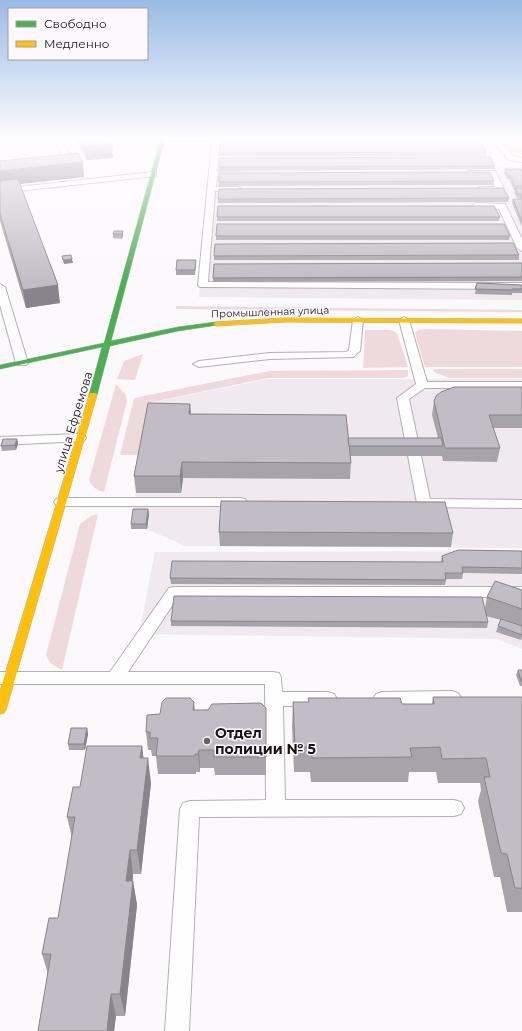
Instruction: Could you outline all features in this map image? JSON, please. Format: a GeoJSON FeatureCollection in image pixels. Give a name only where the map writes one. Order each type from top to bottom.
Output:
{"type":"FeatureCollection","features":[{"type":"Feature","properties":{"kind":"street","name":"улица Ефремова"},"geometry":{"type":"LineString","coordinates":[[0,710],[4,678],[61,502],[108,344],[150,186]]}},
{"type":"Feature","properties":{"kind":"street","name":"Промышленная улица"},"geometry":{"type":"LineString","coordinates":[[0,367],[178,329],[229,322],[522,320]]}},
{"type":"Feature","properties":{"kind":"lane"},"geometry":{"type":"LineString","coordinates":[[0,190],[37,186]]}},
{"type":"Feature","properties":{"kind":"lane"},"geometry":{"type":"LineString","coordinates":[[477,189],[500,189],[499,186]]}},
{"type":"Feature","properties":{"kind":"lane"},"geometry":{"type":"LineString","coordinates":[[250,189],[211,189],[214,207],[211,244],[209,265],[203,285],[522,286]]}},
{"type":"Feature","properties":{"kind":"lane"},"geometry":{"type":"LineString","coordinates":[[471,206],[502,206],[507,224],[518,245]]}},
{"type":"Feature","properties":{"kind":"lane"},"geometry":{"type":"LineString","coordinates":[[0,288],[2,304],[22,363]]}},
{"type":"Feature","properties":{"kind":"lane"},"geometry":{"type":"LineString","coordinates":[[199,364],[270,356],[349,355],[354,351],[358,320]]}},
{"type":"Feature","properties":{"kind":"lane"},"geometry":{"type":"LineString","coordinates":[[404,320],[422,385]]}},
{"type":"Feature","properties":{"kind":"lane"},"geometry":{"type":"LineString","coordinates":[[424,503],[404,398],[422,385],[522,385]]}},
{"type":"Feature","properties":{"kind":"lane"},"geometry":{"type":"LineString","coordinates":[[0,441],[80,438]]}},
{"type":"Feature","properties":{"kind":"lane"},"geometry":{"type":"LineString","coordinates":[[61,502],[252,502]]}},
{"type":"Feature","properties":{"kind":"lane"},"geometry":{"type":"LineString","coordinates":[[409,503],[522,504]]}},
{"type":"Feature","properties":{"kind":"lane"},"geometry":{"type":"LineString","coordinates":[[493,592],[522,585]]}},
{"type":"Feature","properties":{"kind":"lane"},"geometry":{"type":"LineString","coordinates":[[115,678],[174,592],[522,592]]}},
{"type":"Feature","properties":{"kind":"lane"},"geometry":{"type":"LineString","coordinates":[[4,678],[274,678],[276,808]]}},
{"type":"Feature","properties":{"kind":"lane"},"geometry":{"type":"LineString","coordinates":[[274,699],[466,698]]}},
{"type":"Feature","properties":{"kind":"lane"},"geometry":{"type":"LineString","coordinates":[[177,1031],[190,810],[276,808],[454,808]]}},
{"type":"Feature","properties":{"kind":"shaded area"},"geometry":{"type":"Polygon","coordinates":[[[207,186],[522,186],[522,300],[199,297],[207,186]]]}},
{"type":"Feature","properties":{"kind":"shaded area"},"geometry":{"type":"Polygon","coordinates":[[[176,306],[522,310],[522,312],[176,309],[176,306]]]}},
{"type":"Feature","properties":{"kind":"shaded area"},"geometry":{"type":"Polygon","coordinates":[[[365,330],[390,330],[397,333],[408,367],[363,368],[365,330]]]}},
{"type":"Feature","properties":{"kind":"shaded area"},"geometry":{"type":"Polygon","coordinates":[[[418,330],[522,331],[522,367],[425,367],[415,333],[418,330]]]}},
{"type":"Feature","properties":{"kind":"shaded area"},"geometry":{"type":"Polygon","coordinates":[[[143,354],[135,380],[117,379],[124,361],[143,354]]]}},
{"type":"Feature","properties":{"kind":"shaded area"},"geometry":{"type":"Polygon","coordinates":[[[433,369],[522,369],[522,378],[449,378],[434,372],[433,369]]]}},
{"type":"Feature","properties":{"kind":"shaded area"},"geometry":{"type":"Polygon","coordinates":[[[408,370],[408,376],[402,378],[268,378],[152,402],[142,455],[120,455],[134,398],[269,371],[408,370]]]}},
{"type":"Feature","properties":{"kind":"shaded area"},"geometry":{"type":"Polygon","coordinates":[[[268,379],[522,379],[522,548],[185,546],[147,529],[131,529],[134,502],[153,402],[268,379]]]}},
{"type":"Feature","properties":{"kind":"shaded area"},"geometry":{"type":"Polygon","coordinates":[[[116,384],[125,394],[127,401],[104,492],[95,488],[89,480],[116,384]]]}},
{"type":"Feature","properties":{"kind":"shaded area"},"geometry":{"type":"Polygon","coordinates":[[[98,514],[62,670],[50,663],[46,655],[80,524],[91,516],[98,514]]]}},
{"type":"Feature","properties":{"kind":"shaded area"},"geometry":{"type":"Polygon","coordinates":[[[522,551],[522,649],[496,639],[139,634],[155,552],[522,551]]]}},
{"type":"Feature","properties":{"kind":"building"},"geometry":{"type":"Polygon","coordinates":[[[0,186],[21,186],[58,285],[23,290],[0,214],[0,186]]]}},
{"type":"Feature","properties":{"kind":"building"},"geometry":{"type":"Polygon","coordinates":[[[503,188],[509,198],[218,199],[219,189],[503,188]]]}},
{"type":"Feature","properties":{"kind":"building"},"geometry":{"type":"Polygon","coordinates":[[[515,188],[522,188],[522,194],[518,194],[515,188]]]}},
{"type":"Feature","properties":{"kind":"building"},"geometry":{"type":"Polygon","coordinates":[[[513,199],[522,199],[522,221],[513,199]]]}},
{"type":"Feature","properties":{"kind":"building"},"geometry":{"type":"Polygon","coordinates":[[[218,206],[494,206],[500,217],[217,217],[218,206]]]}},
{"type":"Feature","properties":{"kind":"building"},"geometry":{"type":"Polygon","coordinates":[[[217,224],[504,224],[510,236],[216,236],[217,224]]]}},
{"type":"Feature","properties":{"kind":"building"},"geometry":{"type":"Polygon","coordinates":[[[114,231],[123,231],[122,234],[113,234],[114,231]]]}},
{"type":"Feature","properties":{"kind":"building"},"geometry":{"type":"Polygon","coordinates":[[[513,243],[519,255],[214,256],[215,244],[513,243]]]}},
{"type":"Feature","properties":{"kind":"building"},"geometry":{"type":"Polygon","coordinates":[[[71,255],[72,259],[63,260],[62,256],[71,255]]]}},
{"type":"Feature","properties":{"kind":"building"},"geometry":{"type":"Polygon","coordinates":[[[177,260],[196,260],[195,270],[176,270],[177,260]]]}},
{"type":"Feature","properties":{"kind":"building"},"geometry":{"type":"Polygon","coordinates":[[[522,263],[522,277],[213,278],[214,264],[522,263]]]}},
{"type":"Feature","properties":{"kind":"building"},"geometry":{"type":"Polygon","coordinates":[[[477,283],[522,285],[522,289],[475,289],[477,283]]]}},
{"type":"Feature","properties":{"kind":"building"},"geometry":{"type":"Polygon","coordinates":[[[454,387],[522,387],[522,415],[489,415],[500,448],[445,448],[434,401],[436,396],[441,392],[454,387]]]}},
{"type":"Feature","properties":{"kind":"building"},"geometry":{"type":"Polygon","coordinates":[[[148,403],[190,404],[189,414],[346,415],[351,463],[182,462],[180,476],[134,476],[148,403]]]}},
{"type":"Feature","properties":{"kind":"building"},"geometry":{"type":"Polygon","coordinates":[[[348,438],[441,438],[443,446],[349,446],[348,438]]]}},
{"type":"Feature","properties":{"kind":"building"},"geometry":{"type":"Polygon","coordinates":[[[3,439],[17,439],[15,445],[1,446],[3,439]]]}},
{"type":"Feature","properties":{"kind":"building"},"geometry":{"type":"Polygon","coordinates":[[[221,501],[445,502],[453,533],[219,532],[221,501]]]}},
{"type":"Feature","properties":{"kind":"building"},"geometry":{"type":"Polygon","coordinates":[[[133,509],[148,509],[146,524],[131,524],[133,509]]]}},
{"type":"Feature","properties":{"kind":"building"},"geometry":{"type":"Polygon","coordinates":[[[458,550],[522,551],[522,568],[462,567],[463,573],[445,573],[446,580],[170,578],[172,561],[443,562],[442,556],[458,550]]]}},
{"type":"Feature","properties":{"kind":"building"},"geometry":{"type":"Polygon","coordinates":[[[495,581],[522,590],[522,609],[487,597],[495,581]]]}},
{"type":"Feature","properties":{"kind":"building"},"geometry":{"type":"Polygon","coordinates":[[[174,596],[482,597],[488,622],[171,621],[174,596]]]}},
{"type":"Feature","properties":{"kind":"building"},"geometry":{"type":"Polygon","coordinates":[[[501,619],[522,626],[522,635],[498,626],[501,619]]]}},
{"type":"Feature","properties":{"kind":"building"},"geometry":{"type":"Polygon","coordinates":[[[518,670],[522,670],[522,681],[521,681],[518,670]]]}},
{"type":"Feature","properties":{"kind":"building"},"geometry":{"type":"Polygon","coordinates":[[[433,697],[522,697],[522,888],[515,888],[507,854],[501,853],[484,777],[490,777],[486,758],[442,759],[440,747],[410,748],[412,757],[312,758],[311,747],[295,747],[293,702],[309,702],[308,698],[400,698],[402,704],[434,704],[433,697]]]}},
{"type":"Feature","properties":{"kind":"building","name":"Отдел полиции № 5"},"geometry":{"type":"Polygon","coordinates":[[[166,698],[190,698],[194,702],[193,710],[208,710],[212,704],[261,703],[266,708],[266,757],[214,757],[214,750],[199,750],[198,754],[195,754],[195,756],[156,756],[158,738],[150,738],[150,732],[146,732],[147,715],[160,714],[162,702],[166,698]]]}},
{"type":"Feature","properties":{"kind":"building"},"geometry":{"type":"Polygon","coordinates":[[[71,728],[87,728],[84,744],[68,744],[71,728]]]}},
{"type":"Feature","properties":{"kind":"building"},"geometry":{"type":"Polygon","coordinates":[[[87,746],[142,746],[140,758],[148,758],[137,850],[130,850],[126,881],[133,881],[120,994],[111,994],[107,1031],[38,1031],[51,954],[42,954],[49,918],[58,918],[75,817],[67,817],[73,787],[80,787],[87,746]]]}},
{"type":"Feature","properties":{"kind":"traffic: fast"},"geometry":{"type":"LineString","coordinates":[[93,395],[150,186]]}},
{"type":"Feature","properties":{"kind":"traffic: fast"},"geometry":{"type":"LineString","coordinates":[[0,367],[178,329],[216,324]]}},
{"type":"Feature","properties":{"kind":"traffic: slow"},"geometry":{"type":"LineString","coordinates":[[216,324],[285,320],[522,321]]}},
{"type":"Feature","properties":{"kind":"traffic: slow"},"geometry":{"type":"LineString","coordinates":[[0,710],[93,395]]}},
{"type":"Feature","properties":{"kind":"place","name":"Отдел полиции № 5"},"geometry":{"type":"Point","coordinates":[207,741]}}]}
